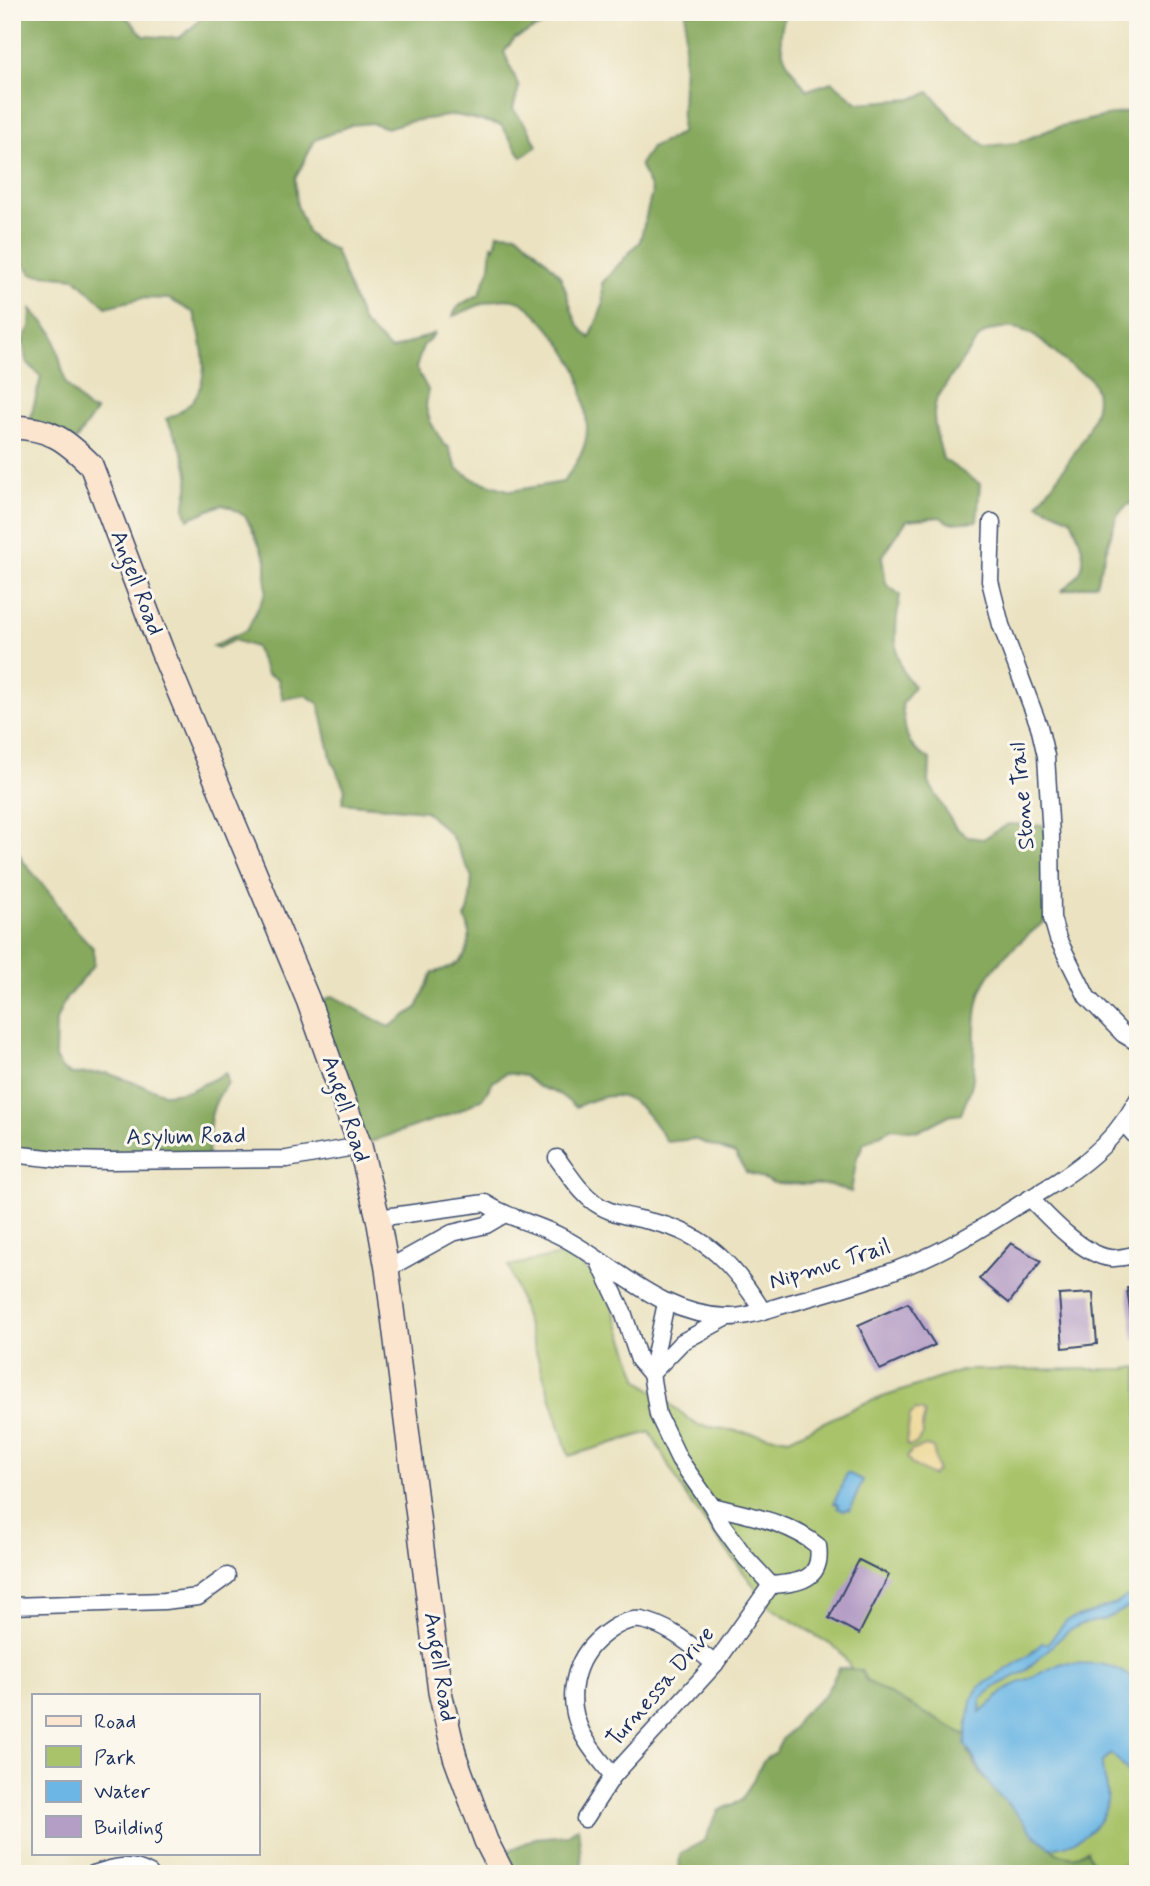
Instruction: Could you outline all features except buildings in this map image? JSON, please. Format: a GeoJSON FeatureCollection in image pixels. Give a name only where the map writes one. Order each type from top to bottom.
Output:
{"type":"FeatureCollection","features":[{"type":"Feature","properties":{"kind":"street","name":"Angell Road"},"geometry":{"type":"LineString","coordinates":[[12,427],[49,431],[71,445],[91,465],[162,651],[308,1000],[360,1146],[378,1218],[387,1269],[440,1692],[455,1757],[486,1841],[503,1874]]}},
{"type":"Feature","properties":{"kind":"street","name":"Stone Trail"},"geometry":{"type":"LineString","coordinates":[[992,522],[990,581],[1001,625],[1040,726],[1046,755],[1052,918],[1058,939],[1087,997],[1123,1034],[1138,1043]]}},
{"type":"Feature","properties":{"kind":"street","name":"Nipmuc Trail"},"geometry":{"type":"LineString","coordinates":[[378,1218],[485,1203],[503,1215],[543,1227],[579,1246],[599,1262],[666,1303],[693,1312],[728,1317],[858,1285],[954,1244],[1097,1153],[1124,1123],[1138,1099]]}},
{"type":"Feature","properties":{"kind":"street"},"geometry":{"type":"LineString","coordinates":[[1124,1123],[1138,1139]]}},
{"type":"Feature","properties":{"kind":"street","name":"Asylum Road"},"geometry":{"type":"LineString","coordinates":[[12,1154],[66,1160],[110,1161],[275,1159],[360,1146]]}},
{"type":"Feature","properties":{"kind":"street"},"geometry":{"type":"LineString","coordinates":[[557,1158],[582,1193],[603,1208],[676,1229],[722,1256],[743,1280],[762,1310]]}},
{"type":"Feature","properties":{"kind":"street"},"geometry":{"type":"LineString","coordinates":[[1030,1198],[1068,1235],[1094,1253],[1108,1258],[1138,1254]]}},
{"type":"Feature","properties":{"kind":"street"},"geometry":{"type":"LineString","coordinates":[[387,1269],[453,1233],[486,1225],[503,1215]]}},
{"type":"Feature","properties":{"kind":"street"},"geometry":{"type":"LineString","coordinates":[[599,1262],[623,1312],[639,1360],[651,1374]]}},
{"type":"Feature","properties":{"kind":"street"},"geometry":{"type":"LineString","coordinates":[[666,1303],[651,1374],[658,1415],[667,1437],[722,1525],[746,1558],[771,1585],[795,1584],[813,1574],[820,1559],[818,1546],[804,1534],[782,1524],[712,1506]]}},
{"type":"Feature","properties":{"kind":"street"},"geometry":{"type":"LineString","coordinates":[[651,1374],[682,1342],[728,1317]]}},
{"type":"Feature","properties":{"kind":"street"},"geometry":{"type":"LineString","coordinates":[[12,1606],[164,1601],[198,1597],[227,1576]]}},
{"type":"Feature","properties":{"kind":"street","name":"Turnessa Drive"},"geometry":{"type":"LineString","coordinates":[[586,1819],[613,1776],[715,1664],[771,1585]]}},
{"type":"Feature","properties":{"kind":"street"},"geometry":{"type":"LineString","coordinates":[[613,1776],[580,1730],[574,1706],[573,1684],[579,1664],[590,1648],[615,1627],[629,1621],[641,1620],[676,1635],[715,1664]]}},
{"type":"Feature","properties":{"kind":"street"},"geometry":{"type":"LineString","coordinates":[[93,1874],[119,1865],[140,1868],[150,1874]]}},
{"type":"Feature","properties":{"kind":"green space"},"geometry":{"type":"Polygon","coordinates":[[[12,12],[122,12],[144,36],[179,38],[197,23],[204,12],[554,12],[545,24],[515,38],[504,52],[519,87],[513,109],[528,128],[537,146],[522,157],[501,125],[455,115],[406,122],[387,128],[372,123],[351,125],[315,140],[295,179],[297,205],[308,233],[315,240],[335,250],[363,323],[391,350],[435,333],[423,346],[416,368],[428,390],[426,407],[430,421],[444,445],[448,446],[457,468],[475,480],[511,491],[563,482],[580,457],[587,429],[577,370],[550,329],[522,303],[498,300],[453,316],[460,306],[479,295],[490,267],[492,245],[495,247],[498,233],[518,234],[558,274],[574,317],[590,338],[603,305],[602,283],[640,241],[652,192],[640,164],[651,148],[681,133],[686,12],[786,12],[781,45],[788,63],[807,90],[832,82],[858,103],[912,99],[930,92],[953,120],[985,146],[1017,143],[1057,127],[1138,109],[1138,502],[1127,505],[1117,515],[1096,584],[1061,591],[1078,575],[1083,561],[1082,547],[1071,519],[1038,504],[1086,434],[1097,403],[1095,389],[1088,376],[1036,337],[1013,328],[995,329],[982,335],[944,388],[934,408],[943,459],[980,484],[977,521],[950,523],[940,517],[907,520],[882,557],[886,584],[900,595],[896,643],[901,666],[914,686],[902,705],[906,730],[911,744],[930,759],[929,783],[955,827],[968,837],[983,839],[1009,824],[1045,826],[1047,919],[1001,961],[981,991],[975,1023],[972,1082],[961,1114],[947,1116],[919,1131],[892,1128],[864,1143],[857,1157],[851,1192],[830,1185],[774,1183],[746,1172],[735,1154],[694,1139],[667,1142],[648,1115],[630,1100],[607,1096],[576,1107],[559,1094],[537,1086],[525,1076],[506,1073],[493,1082],[483,1098],[459,1111],[353,1148],[303,1009],[333,996],[389,1027],[417,1008],[432,973],[454,965],[467,950],[469,930],[465,918],[469,909],[472,877],[451,835],[425,811],[342,803],[345,789],[332,761],[319,704],[306,695],[283,699],[278,679],[267,674],[255,647],[234,640],[218,648],[213,646],[247,630],[266,592],[266,559],[246,517],[230,507],[221,505],[188,519],[186,515],[187,470],[179,443],[166,419],[193,400],[200,388],[204,360],[194,313],[169,299],[143,298],[106,307],[75,278],[32,274],[12,250],[12,12]]]}},
{"type":"Feature","properties":{"kind":"green space"},"geometry":{"type":"Polygon","coordinates":[[[31,309],[53,333],[66,384],[88,409],[96,411],[76,440],[28,428],[41,377],[26,361],[23,340],[30,327],[31,309]]]}},
{"type":"Feature","properties":{"kind":"green space"},"geometry":{"type":"Polygon","coordinates":[[[12,851],[19,853],[68,921],[94,949],[94,965],[64,1001],[56,1021],[55,1058],[63,1070],[71,1074],[107,1073],[166,1094],[189,1091],[226,1073],[228,1083],[216,1101],[210,1119],[208,1160],[12,1159],[12,851]]]}},
{"type":"Feature","properties":{"kind":"green space"},"geometry":{"type":"Polygon","coordinates":[[[566,1254],[604,1283],[639,1380],[697,1425],[789,1439],[862,1404],[964,1370],[1138,1367],[1138,1861],[1082,1874],[1064,1874],[890,1728],[839,1650],[770,1607],[687,1498],[650,1432],[569,1456],[509,1266],[566,1254]]]}},
{"type":"Feature","properties":{"kind":"green space"},"geometry":{"type":"Polygon","coordinates":[[[839,1668],[861,1670],[866,1680],[878,1688],[973,1739],[968,1752],[980,1773],[1057,1853],[1073,1857],[1087,1850],[1096,1874],[679,1874],[680,1854],[705,1840],[718,1811],[742,1800],[764,1760],[775,1752],[800,1716],[825,1695],[839,1668]]]}},
{"type":"Feature","properties":{"kind":"green space"},"geometry":{"type":"Polygon","coordinates":[[[578,1827],[583,1874],[498,1874],[492,1859],[535,1838],[567,1835],[578,1827]]]}},
{"type":"Feature","properties":{"kind":"sand"},"geometry":{"type":"Polygon","coordinates":[[[916,1410],[925,1414],[923,1435],[916,1444],[908,1446],[906,1443],[910,1415],[916,1410]]]}},
{"type":"Feature","properties":{"kind":"sand"},"geometry":{"type":"Polygon","coordinates":[[[926,1446],[933,1448],[936,1460],[937,1471],[932,1476],[913,1465],[907,1458],[911,1451],[926,1446]]]}},
{"type":"Feature","properties":{"kind":"water"},"geometry":{"type":"Polygon","coordinates":[[[847,1473],[863,1480],[850,1510],[844,1511],[834,1503],[847,1473]]]}},
{"type":"Feature","properties":{"kind":"water"},"geometry":{"type":"Polygon","coordinates":[[[1138,1590],[1138,1603],[1103,1620],[1069,1630],[1024,1672],[998,1685],[981,1698],[980,1713],[1008,1688],[1062,1663],[1101,1664],[1117,1669],[1138,1681],[1138,1784],[1111,1754],[1102,1762],[1107,1801],[1099,1821],[1073,1842],[1051,1848],[1034,1834],[991,1787],[965,1744],[971,1701],[978,1688],[1029,1655],[1042,1643],[1047,1644],[1066,1621],[1113,1605],[1138,1590]]]}}]}
